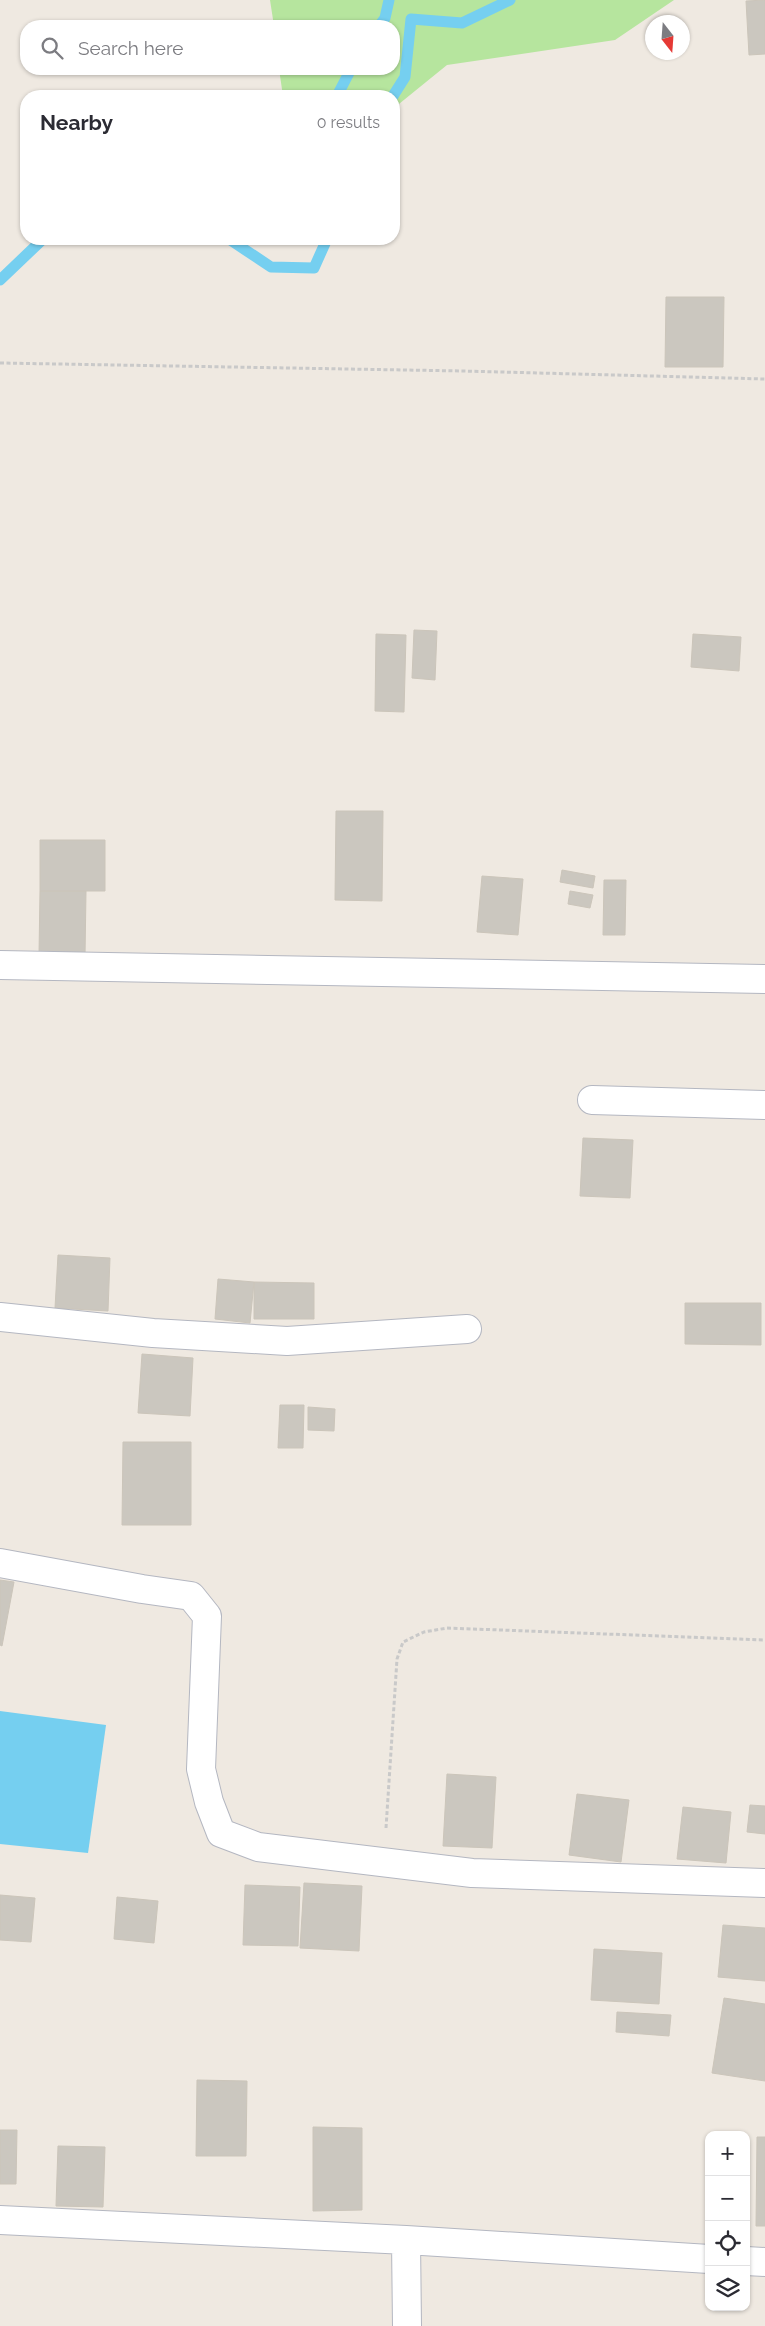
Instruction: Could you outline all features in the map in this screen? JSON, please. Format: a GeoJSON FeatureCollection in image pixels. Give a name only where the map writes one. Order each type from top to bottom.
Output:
{"type":"FeatureCollection","features":[{"type":"Feature","properties":{"kind":"street"},"geometry":{"type":"LineString","coordinates":[[0,964],[765,979]]}},
{"type":"Feature","properties":{"kind":"street"},"geometry":{"type":"LineString","coordinates":[[592,1100],[765,1105]]}},
{"type":"Feature","properties":{"kind":"street"},"geometry":{"type":"LineString","coordinates":[[0,1318],[153,1333],[287,1341],[467,1329]]}},
{"type":"Feature","properties":{"kind":"street"},"geometry":{"type":"LineString","coordinates":[[0,1563],[191,1596],[207,1616],[201,1769],[209,1802],[221,1833],[258,1847],[472,1873],[765,1883]]}},
{"type":"Feature","properties":{"kind":"street"},"geometry":{"type":"LineString","coordinates":[[0,2220],[406,2240],[705,2259]]}},
{"type":"Feature","properties":{"kind":"street"},"geometry":{"type":"LineString","coordinates":[[406,2240],[407,2326]]}},
{"type":"Feature","properties":{"kind":"street"},"geometry":{"type":"LineString","coordinates":[[750,2261],[765,2262]]}},
{"type":"Feature","properties":{"kind":"path"},"geometry":{"type":"LineString","coordinates":[[0,363],[463,371],[765,379]]}},
{"type":"Feature","properties":{"kind":"path"},"geometry":{"type":"LineString","coordinates":[[384,1863],[397,1659],[403,1642],[424,1632],[447,1628],[765,1640]]}},
{"type":"Feature","properties":{"kind":"green space"},"geometry":{"type":"Polygon","coordinates":[[[270,0],[674,0],[652,15],[645,15],[645,20],[615,40],[447,65],[400,103],[400,90],[282,90],[280,75],[400,75],[400,20],[273,20],[270,0]]]}},
{"type":"Feature","properties":{"kind":"water"},"geometry":{"type":"Polygon","coordinates":[[[0,1711],[106,1725],[88,1853],[0,1844],[0,1711]]]}},
{"type":"Feature","properties":{"kind":"building"},"geometry":{"type":"Polygon","coordinates":[[[765,0],[765,54],[749,55],[746,1],[765,0]]]}},
{"type":"Feature","properties":{"kind":"building"},"geometry":{"type":"Polygon","coordinates":[[[666,297],[724,297],[723,367],[665,367],[666,297]]]}},
{"type":"Feature","properties":{"kind":"building"},"geometry":{"type":"Polygon","coordinates":[[[414,630],[437,631],[435,680],[412,678],[414,630]]]}},
{"type":"Feature","properties":{"kind":"building"},"geometry":{"type":"Polygon","coordinates":[[[376,634],[406,635],[404,712],[375,711],[376,634]]]}},
{"type":"Feature","properties":{"kind":"building"},"geometry":{"type":"Polygon","coordinates":[[[693,634],[741,637],[739,671],[691,667],[693,634]]]}},
{"type":"Feature","properties":{"kind":"building"},"geometry":{"type":"Polygon","coordinates":[[[336,811],[383,811],[382,901],[335,900],[336,811]]]}},
{"type":"Feature","properties":{"kind":"building"},"geometry":{"type":"Polygon","coordinates":[[[40,840],[105,840],[105,891],[40,891],[40,840]]]}},
{"type":"Feature","properties":{"kind":"building"},"geometry":{"type":"Polygon","coordinates":[[[562,870],[595,876],[593,888],[560,882],[562,870]]]}},
{"type":"Feature","properties":{"kind":"building"},"geometry":{"type":"Polygon","coordinates":[[[482,876],[523,879],[518,935],[477,932],[482,876]]]}},
{"type":"Feature","properties":{"kind":"building"},"geometry":{"type":"Polygon","coordinates":[[[604,880],[626,880],[625,935],[603,935],[604,880]]]}},
{"type":"Feature","properties":{"kind":"building"},"geometry":{"type":"Polygon","coordinates":[[[40,891],[86,891],[85,956],[39,955],[40,891]]]}},
{"type":"Feature","properties":{"kind":"building"},"geometry":{"type":"Polygon","coordinates":[[[570,891],[593,895],[590,908],[568,904],[570,891]]]}},
{"type":"Feature","properties":{"kind":"building"},"geometry":{"type":"Polygon","coordinates":[[[583,1138],[633,1140],[630,1198],[580,1196],[583,1138]]]}},
{"type":"Feature","properties":{"kind":"building"},"geometry":{"type":"Polygon","coordinates":[[[58,1255],[110,1258],[108,1311],[55,1308],[58,1255]]]}},
{"type":"Feature","properties":{"kind":"building"},"geometry":{"type":"Polygon","coordinates":[[[218,1279],[254,1282],[250,1323],[215,1319],[218,1279]]]}},
{"type":"Feature","properties":{"kind":"building"},"geometry":{"type":"Polygon","coordinates":[[[254,1282],[314,1283],[314,1319],[254,1319],[254,1282]]]}},
{"type":"Feature","properties":{"kind":"building"},"geometry":{"type":"Polygon","coordinates":[[[685,1303],[761,1303],[761,1345],[685,1344],[685,1303]]]}},
{"type":"Feature","properties":{"kind":"building"},"geometry":{"type":"Polygon","coordinates":[[[142,1354],[193,1358],[190,1416],[138,1413],[142,1354]]]}},
{"type":"Feature","properties":{"kind":"building"},"geometry":{"type":"Polygon","coordinates":[[[280,1405],[304,1405],[303,1448],[278,1448],[280,1405]]]}},
{"type":"Feature","properties":{"kind":"building"},"geometry":{"type":"Polygon","coordinates":[[[308,1407],[335,1409],[334,1431],[308,1430],[308,1407]]]}},
{"type":"Feature","properties":{"kind":"building"},"geometry":{"type":"Polygon","coordinates":[[[123,1442],[191,1442],[191,1525],[122,1525],[123,1442]]]}},
{"type":"Feature","properties":{"kind":"building"},"geometry":{"type":"Polygon","coordinates":[[[0,1580],[14,1582],[2,1646],[0,1645],[0,1580]]]}},
{"type":"Feature","properties":{"kind":"building"},"geometry":{"type":"Polygon","coordinates":[[[447,1774],[496,1777],[492,1848],[443,1846],[447,1774]]]}},
{"type":"Feature","properties":{"kind":"building"},"geometry":{"type":"Polygon","coordinates":[[[577,1794],[629,1800],[621,1862],[569,1855],[577,1794]]]}},
{"type":"Feature","properties":{"kind":"building"},"geometry":{"type":"Polygon","coordinates":[[[750,1805],[765,1806],[765,1834],[747,1832],[750,1805]]]}},
{"type":"Feature","properties":{"kind":"building"},"geometry":{"type":"Polygon","coordinates":[[[683,1807],[731,1812],[726,1863],[677,1859],[683,1807]]]}},
{"type":"Feature","properties":{"kind":"building"},"geometry":{"type":"Polygon","coordinates":[[[304,1883],[362,1886],[359,1951],[300,1948],[304,1883]]]}},
{"type":"Feature","properties":{"kind":"building"},"geometry":{"type":"Polygon","coordinates":[[[245,1885],[300,1887],[298,1946],[243,1945],[245,1885]]]}},
{"type":"Feature","properties":{"kind":"building"},"geometry":{"type":"Polygon","coordinates":[[[0,1895],[35,1898],[31,1942],[0,1940],[0,1895]]]}},
{"type":"Feature","properties":{"kind":"building"},"geometry":{"type":"Polygon","coordinates":[[[117,1897],[158,1901],[154,1943],[114,1939],[117,1897]]]}},
{"type":"Feature","properties":{"kind":"building"},"geometry":{"type":"Polygon","coordinates":[[[723,1925],[765,1928],[765,1981],[718,1977],[723,1925]]]}},
{"type":"Feature","properties":{"kind":"building"},"geometry":{"type":"Polygon","coordinates":[[[594,1949],[662,1953],[659,2004],[591,2000],[594,1949]]]}},
{"type":"Feature","properties":{"kind":"building"},"geometry":{"type":"Polygon","coordinates":[[[724,1998],[765,2004],[765,2081],[712,2073],[724,1998]]]}},
{"type":"Feature","properties":{"kind":"building"},"geometry":{"type":"Polygon","coordinates":[[[617,2012],[671,2015],[669,2036],[616,2032],[617,2012]]]}},
{"type":"Feature","properties":{"kind":"building"},"geometry":{"type":"Polygon","coordinates":[[[197,2080],[247,2081],[246,2156],[196,2156],[197,2080]]]}},
{"type":"Feature","properties":{"kind":"building"},"geometry":{"type":"Polygon","coordinates":[[[313,2127],[362,2128],[362,2210],[313,2211],[313,2127]]]}},
{"type":"Feature","properties":{"kind":"building"},"geometry":{"type":"Polygon","coordinates":[[[0,2130],[17,2130],[16,2184],[0,2184],[0,2130]]]}},
{"type":"Feature","properties":{"kind":"building"},"geometry":{"type":"Polygon","coordinates":[[[757,2137],[765,2137],[765,2226],[756,2226],[757,2137]]]}},
{"type":"Feature","properties":{"kind":"building"},"geometry":{"type":"Polygon","coordinates":[[[58,2146],[105,2147],[103,2207],[56,2206],[58,2146]]]}},
{"type":"Feature","properties":{"kind":"waterway"},"geometry":{"type":"LineString","coordinates":[[384,20],[389,0]]}},
{"type":"Feature","properties":{"kind":"waterway"},"geometry":{"type":"LineString","coordinates":[[397,90],[405,77],[411,19],[462,23],[510,0]]}},
{"type":"Feature","properties":{"kind":"waterway"},"geometry":{"type":"LineString","coordinates":[[340,90],[348,75]]}},
{"type":"Feature","properties":{"kind":"waterway"},"geometry":{"type":"LineString","coordinates":[[0,280],[37,245]]}},
{"type":"Feature","properties":{"kind":"waterway"},"geometry":{"type":"LineString","coordinates":[[238,245],[271,267],[314,268],[324,245]]}}]}
